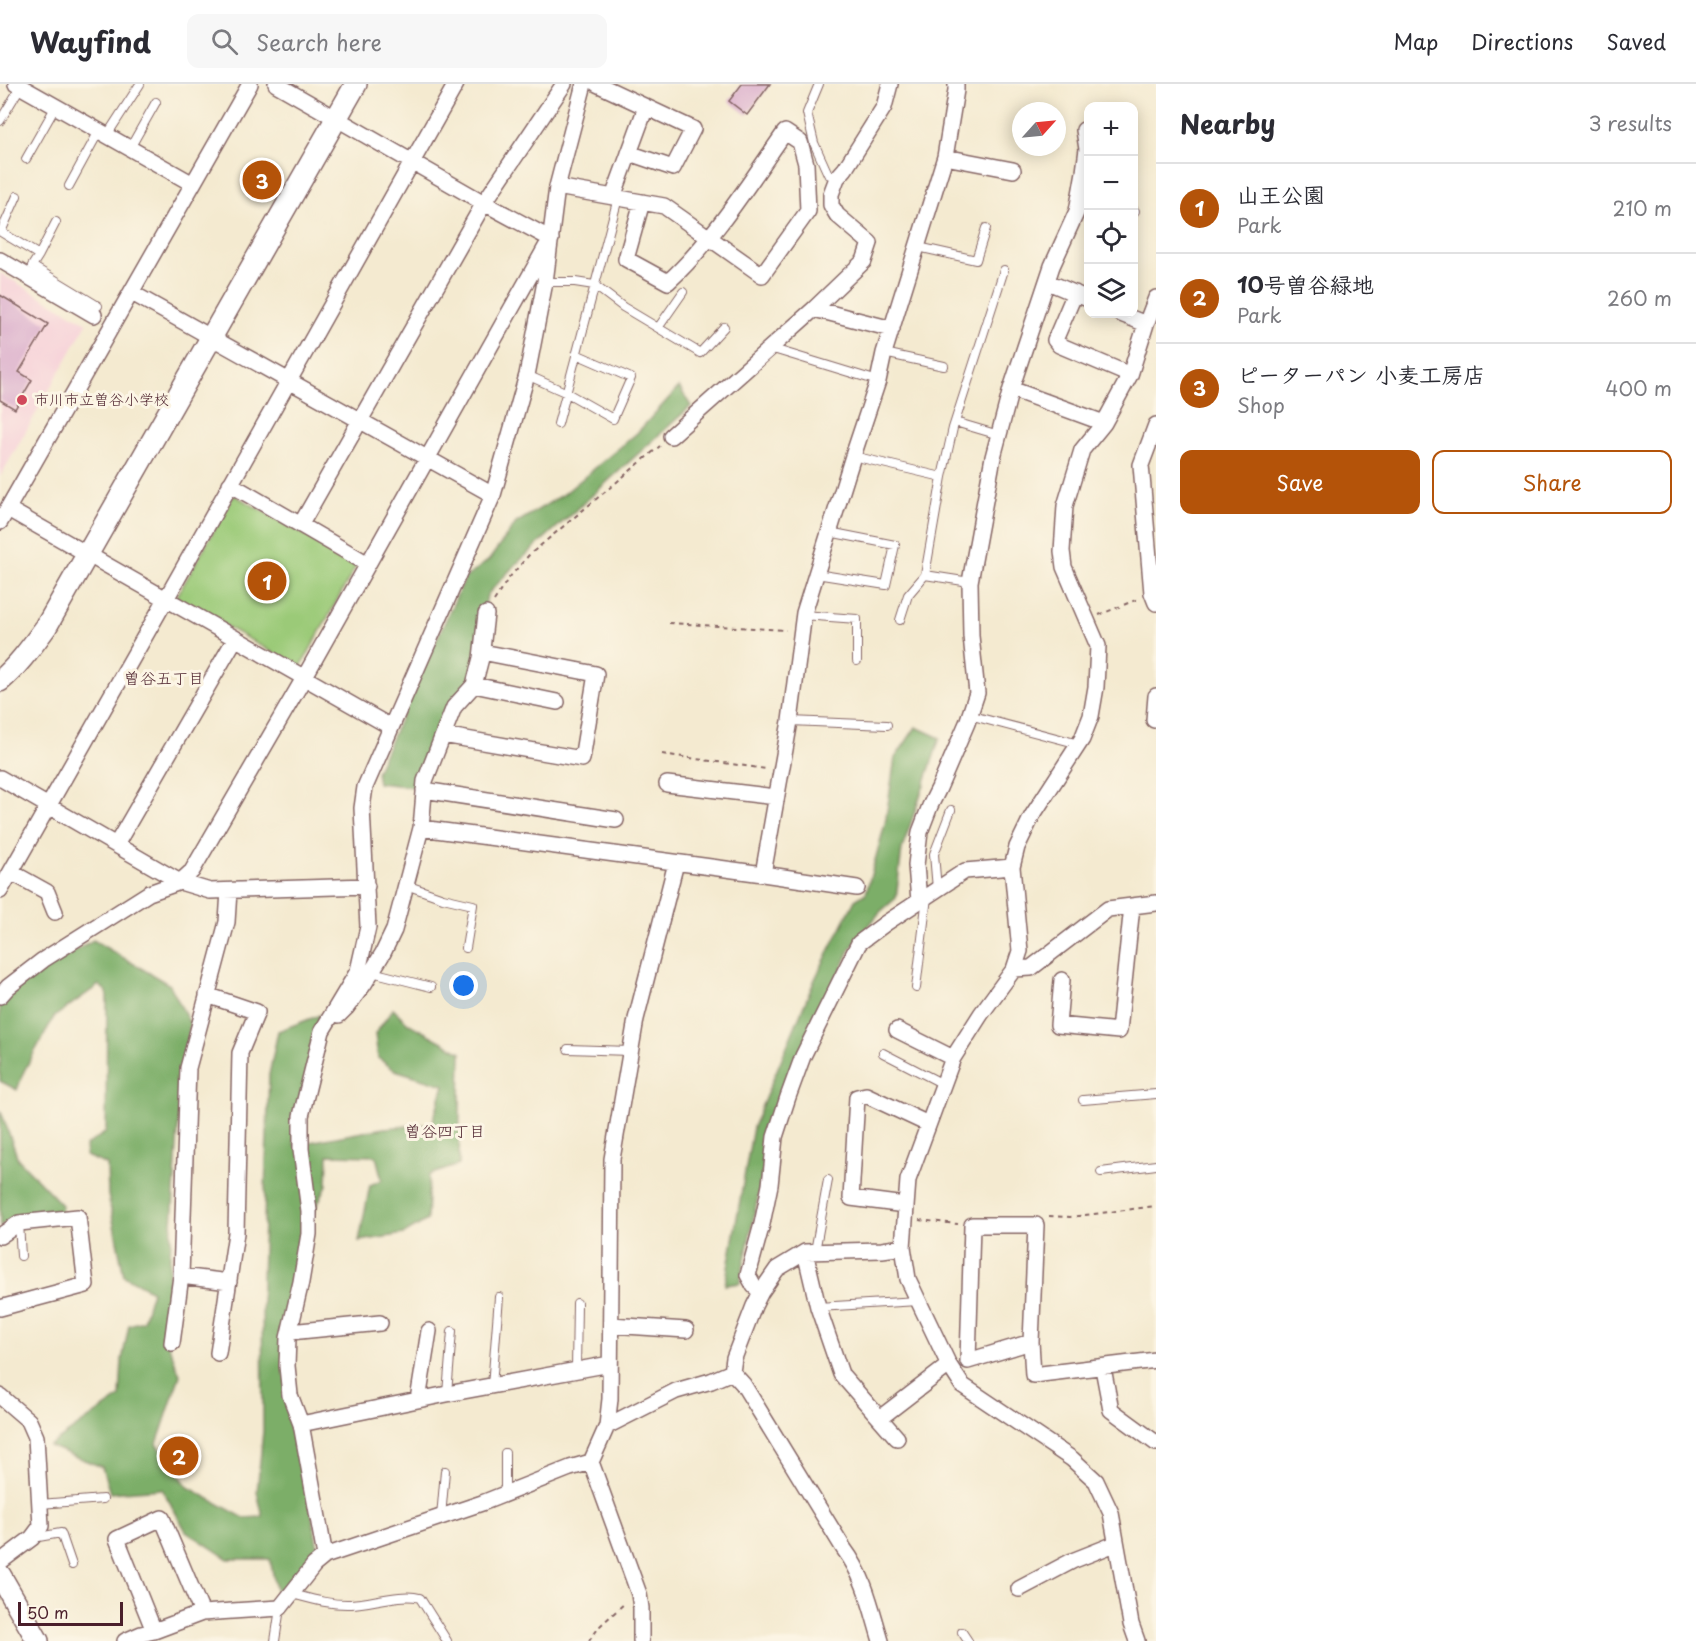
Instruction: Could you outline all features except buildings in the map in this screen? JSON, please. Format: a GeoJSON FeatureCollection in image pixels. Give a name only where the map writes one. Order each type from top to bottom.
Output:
{"type":"FeatureCollection","features":[{"type":"Feature","properties":{"kind":"street"},"geometry":{"type":"LineString","coordinates":[[250,84],[4,516],[87,554],[391,727]]}},
{"type":"Feature","properties":{"kind":"street"},"geometry":{"type":"LineString","coordinates":[[276,84],[550,239]]}},
{"type":"Feature","properties":{"kind":"street"},"geometry":{"type":"LineString","coordinates":[[0,681],[41,634],[356,84]]}},
{"type":"Feature","properties":{"kind":"street"},"geometry":{"type":"LineString","coordinates":[[0,891],[456,84]]}},
{"type":"Feature","properties":{"kind":"street"},"geometry":{"type":"LineString","coordinates":[[301,524],[484,203],[564,84]]}},
{"type":"Feature","properties":{"kind":"street"},"geometry":{"type":"LineString","coordinates":[[324,1556],[302,1424],[290,1395],[287,1366],[290,1332],[309,1234],[309,1211],[301,1149],[301,1116],[322,1031],[358,971],[368,927],[362,808],[364,787],[493,495],[527,375],[545,282],[557,187],[584,84]]}},
{"type":"Feature","properties":{"kind":"street"},"geometry":{"type":"LineString","coordinates":[[597,84],[693,129],[673,168],[629,153]]}},
{"type":"Feature","properties":{"kind":"street"},"geometry":{"type":"LineString","coordinates":[[671,436],[814,309],[864,261],[870,243],[837,215],[831,205],[831,194],[837,178],[846,169],[884,107],[890,84]]}},
{"type":"Feature","properties":{"kind":"street"},"geometry":{"type":"LineString","coordinates":[[763,874],[790,721],[803,615],[878,381],[884,353],[945,157],[956,84]]}},
{"type":"Feature","properties":{"kind":"street"},"geometry":{"type":"LineString","coordinates":[[19,85],[193,184]]}},
{"type":"Feature","properties":{"kind":"street"},"geometry":{"type":"LineString","coordinates":[[615,197],[646,107]]}},
{"type":"Feature","properties":{"kind":"street"},"geometry":{"type":"LineString","coordinates":[[557,187],[615,197],[664,206],[708,239],[762,275],[808,211],[806,164],[800,142],[785,132],[708,239],[668,282],[626,259],[642,202]]}},
{"type":"Feature","properties":{"kind":"street"},"geometry":{"type":"LineString","coordinates":[[945,157],[1013,170]]}},
{"type":"Feature","properties":{"kind":"street"},"geometry":{"type":"LineString","coordinates":[[928,895],[916,865],[920,832],[969,716],[976,693],[971,636],[970,582],[993,457],[1011,388],[1052,266],[1084,194]]}},
{"type":"Feature","properties":{"kind":"street"},"geometry":{"type":"LineString","coordinates":[[0,996],[43,960],[149,893],[180,882],[192,872],[304,678],[550,239]]}},
{"type":"Feature","properties":{"kind":"street"},"geometry":{"type":"LineString","coordinates":[[0,260],[32,265],[96,310]]}},
{"type":"Feature","properties":{"kind":"street"},"geometry":{"type":"LineString","coordinates":[[1048,282],[1082,296],[1056,340],[1059,345],[1130,375]]}},
{"type":"Feature","properties":{"kind":"street"},"geometry":{"type":"LineString","coordinates":[[132,292],[493,495]]}},
{"type":"Feature","properties":{"kind":"street"},"geometry":{"type":"LineString","coordinates":[[1137,1641],[1131,1624],[1111,1513],[1096,1481],[1072,1459],[962,1385],[949,1365],[908,1279],[903,1247],[908,1180],[952,1058],[1014,969],[1020,951],[1012,867],[1017,848],[1032,816],[1079,744],[1091,716],[1098,667],[1098,646],[1064,567],[1062,530],[1065,506],[1082,450],[1104,423],[1130,375],[1156,298]]}},
{"type":"Feature","properties":{"kind":"street"},"geometry":{"type":"LineString","coordinates":[[814,309],[892,329]]}},
{"type":"Feature","properties":{"kind":"street"},"geometry":{"type":"LineString","coordinates":[[1131,318],[1146,324]]}},
{"type":"Feature","properties":{"kind":"street"},"geometry":{"type":"LineString","coordinates":[[1011,388],[1104,423]]}},
{"type":"Feature","properties":{"kind":"street"},"geometry":{"type":"LineString","coordinates":[[1155,596],[1141,465],[1156,425]]}},
{"type":"Feature","properties":{"kind":"street"},"geometry":{"type":"LineString","coordinates":[[230,484],[368,564]]}},
{"type":"Feature","properties":{"kind":"street"},"geometry":{"type":"LineString","coordinates":[[322,1031],[346,1008],[372,972],[384,953],[394,930],[421,828],[424,781],[454,708],[474,685],[482,652],[486,614]]}},
{"type":"Feature","properties":{"kind":"street"},"geometry":{"type":"LineString","coordinates":[[116,845],[235,639]]}},
{"type":"Feature","properties":{"kind":"street"},"geometry":{"type":"LineString","coordinates":[[443,735],[582,759],[596,674],[482,652]]}},
{"type":"Feature","properties":{"kind":"street"},"geometry":{"type":"LineString","coordinates":[[474,685],[557,702]]}},
{"type":"Feature","properties":{"kind":"street"},"geometry":{"type":"LineString","coordinates":[[1154,720],[1156,696]]}},
{"type":"Feature","properties":{"kind":"street"},"geometry":{"type":"LineString","coordinates":[[0,778],[180,882],[210,891],[367,886]]}},
{"type":"Feature","properties":{"kind":"street"},"geometry":{"type":"LineString","coordinates":[[667,784],[776,797]]}},
{"type":"Feature","properties":{"kind":"street"},"geometry":{"type":"LineString","coordinates":[[424,789],[616,820]]}},
{"type":"Feature","properties":{"kind":"street"},"geometry":{"type":"LineString","coordinates":[[421,828],[857,888]]}},
{"type":"Feature","properties":{"kind":"street"},"geometry":{"type":"LineString","coordinates":[[641,1641],[639,1594],[591,1462],[607,1426],[610,1399],[612,1159],[636,1019],[676,863]]}},
{"type":"Feature","properties":{"kind":"street"},"geometry":{"type":"LineString","coordinates":[[761,1292],[754,1286],[748,1275],[770,1185],[775,1137],[803,1056],[860,943],[964,871],[1012,867]]}},
{"type":"Feature","properties":{"kind":"street"},"geometry":{"type":"LineString","coordinates":[[10,872],[47,892],[54,912]]}},
{"type":"Feature","properties":{"kind":"street"},"geometry":{"type":"LineString","coordinates":[[172,1343],[181,1276],[188,1068],[227,922],[229,891]]}},
{"type":"Feature","properties":{"kind":"street"},"geometry":{"type":"LineString","coordinates":[[1014,969],[1031,968],[1108,909],[1156,903]]}},
{"type":"Feature","properties":{"kind":"street"},"geometry":{"type":"LineString","coordinates":[[1062,980],[1058,1025],[1119,1031],[1132,906]]}},
{"type":"Feature","properties":{"kind":"street"},"geometry":{"type":"LineString","coordinates":[[207,995],[257,1012],[240,1053],[236,1233],[218,1353]]}},
{"type":"Feature","properties":{"kind":"street"},"geometry":{"type":"LineString","coordinates":[[897,1030],[952,1058]]}},
{"type":"Feature","properties":{"kind":"street"},"geometry":{"type":"LineString","coordinates":[[905,1212],[851,1198],[857,1097],[866,1095],[928,1124]]}},
{"type":"Feature","properties":{"kind":"street"},"geometry":{"type":"LineString","coordinates":[[0,1236],[19,1223],[78,1217],[86,1285],[0,1308]]}},
{"type":"Feature","properties":{"kind":"street"},"geometry":{"type":"LineString","coordinates":[[1031,1342],[968,1361],[972,1225],[1036,1226],[1031,1342],[1033,1375],[1156,1360]]}},
{"type":"Feature","properties":{"kind":"street"},"geometry":{"type":"LineString","coordinates":[[732,1372],[734,1358],[761,1292],[777,1269],[805,1252],[882,1250],[903,1247]]}},
{"type":"Feature","properties":{"kind":"street"},"geometry":{"type":"LineString","coordinates":[[805,1252],[818,1307],[841,1374],[897,1438]]}},
{"type":"Feature","properties":{"kind":"street"},"geometry":{"type":"LineString","coordinates":[[181,1276],[229,1282]]}},
{"type":"Feature","properties":{"kind":"street"},"geometry":{"type":"LineString","coordinates":[[290,1332],[380,1323]]}},
{"type":"Feature","properties":{"kind":"street"},"geometry":{"type":"LineString","coordinates":[[611,1325],[686,1330]]}},
{"type":"Feature","properties":{"kind":"street"},"geometry":{"type":"LineString","coordinates":[[418,1400],[429,1332]]}},
{"type":"Feature","properties":{"kind":"street"},"geometry":{"type":"LineString","coordinates":[[302,1424],[610,1364]]}},
{"type":"Feature","properties":{"kind":"street"},"geometry":{"type":"LineString","coordinates":[[880,1418],[949,1365]]}},
{"type":"Feature","properties":{"kind":"street"},"geometry":{"type":"LineString","coordinates":[[1103,1368],[1110,1410],[1156,1443]]}},
{"type":"Feature","properties":{"kind":"street"},"geometry":{"type":"LineString","coordinates":[[607,1426],[676,1391],[732,1372]]}},
{"type":"Feature","properties":{"kind":"street"},"geometry":{"type":"LineString","coordinates":[[732,1372],[743,1384],[855,1563],[862,1578],[881,1641]]}},
{"type":"Feature","properties":{"kind":"street"},"geometry":{"type":"LineString","coordinates":[[0,1396],[29,1421],[36,1437],[41,1526],[32,1538],[0,1562]]}},
{"type":"Feature","properties":{"kind":"street"},"geometry":{"type":"LineString","coordinates":[[125,1641],[202,1613],[280,1608],[314,1565],[324,1556],[441,1517],[591,1462]]}},
{"type":"Feature","properties":{"kind":"street"},"geometry":{"type":"LineString","coordinates":[[154,1631],[117,1539],[162,1518],[202,1613]]}},
{"type":"Feature","properties":{"kind":"street"},"geometry":{"type":"LineString","coordinates":[[1020,1589],[1072,1561],[1115,1544]]}},
{"type":"Feature","properties":{"kind":"street"},"geometry":{"type":"LineString","coordinates":[[0,1575],[38,1641]]}},
{"type":"Feature","properties":{"kind":"lane"},"geometry":{"type":"LineString","coordinates":[[69,186],[103,133],[140,84]]}},
{"type":"Feature","properties":{"kind":"lane"},"geometry":{"type":"LineString","coordinates":[[819,84],[807,114],[814,143],[828,174],[837,178]]}},
{"type":"Feature","properties":{"kind":"lane"},"geometry":{"type":"LineString","coordinates":[[0,121],[19,85]]}},
{"type":"Feature","properties":{"kind":"lane"},"geometry":{"type":"LineString","coordinates":[[130,148],[156,102]]}},
{"type":"Feature","properties":{"kind":"lane"},"geometry":{"type":"LineString","coordinates":[[26,159],[56,106]]}},
{"type":"Feature","properties":{"kind":"lane"},"geometry":{"type":"LineString","coordinates":[[17,196],[1,232],[32,265],[56,222]]}},
{"type":"Feature","properties":{"kind":"lane"},"geometry":{"type":"LineString","coordinates":[[558,424],[615,197]]}},
{"type":"Feature","properties":{"kind":"lane"},"geometry":{"type":"LineString","coordinates":[[918,247],[976,260],[986,228]]}},
{"type":"Feature","properties":{"kind":"lane"},"geometry":{"type":"LineString","coordinates":[[900,620],[908,595],[925,575],[942,477],[955,422],[1004,270]]}},
{"type":"Feature","properties":{"kind":"lane"},"geometry":{"type":"LineString","coordinates":[[545,282],[575,282],[594,285],[622,307],[700,353],[724,327]]}},
{"type":"Feature","properties":{"kind":"lane"},"geometry":{"type":"LineString","coordinates":[[658,328],[683,292]]}},
{"type":"Feature","properties":{"kind":"lane"},"geometry":{"type":"LineString","coordinates":[[770,348],[878,381]]}},
{"type":"Feature","properties":{"kind":"lane"},"geometry":{"type":"LineString","coordinates":[[884,353],[944,366]]}},
{"type":"Feature","properties":{"kind":"lane"},"geometry":{"type":"LineString","coordinates":[[527,375],[567,393],[613,419],[631,378],[576,354]]}},
{"type":"Feature","properties":{"kind":"lane"},"geometry":{"type":"LineString","coordinates":[[955,422],[999,435]]}},
{"type":"Feature","properties":{"kind":"lane"},"geometry":{"type":"LineString","coordinates":[[853,456],[942,477]]}},
{"type":"Feature","properties":{"kind":"lane"},"geometry":{"type":"LineString","coordinates":[[816,574],[886,585],[895,545],[829,532]]}},
{"type":"Feature","properties":{"kind":"lane"},"geometry":{"type":"LineString","coordinates":[[925,575],[970,582]]}},
{"type":"Feature","properties":{"kind":"lane"},"geometry":{"type":"LineString","coordinates":[[803,615],[857,619],[857,661]]}},
{"type":"Feature","properties":{"kind":"lane"},"geometry":{"type":"LineString","coordinates":[[969,716],[1079,744]]}},
{"type":"Feature","properties":{"kind":"lane"},"geometry":{"type":"LineString","coordinates":[[790,721],[887,725]]}},
{"type":"Feature","properties":{"kind":"lane"},"geometry":{"type":"LineString","coordinates":[[916,988],[934,854],[951,810]]}},
{"type":"Feature","properties":{"kind":"lane"},"geometry":{"type":"LineString","coordinates":[[406,885],[443,898],[473,905],[466,948]]}},
{"type":"Feature","properties":{"kind":"lane"},"geometry":{"type":"LineString","coordinates":[[372,972],[431,987]]}},
{"type":"Feature","properties":{"kind":"lane"},"geometry":{"type":"LineString","coordinates":[[568,1049],[630,1051]]}},
{"type":"Feature","properties":{"kind":"lane"},"geometry":{"type":"LineString","coordinates":[[883,1053],[943,1084]]}},
{"type":"Feature","properties":{"kind":"lane"},"geometry":{"type":"LineString","coordinates":[[1083,1100],[1156,1094]]}},
{"type":"Feature","properties":{"kind":"lane"},"geometry":{"type":"LineString","coordinates":[[1101,1172],[1156,1165]]}},
{"type":"Feature","properties":{"kind":"lane"},"geometry":{"type":"LineString","coordinates":[[805,1252],[816,1246],[828,1180]]}},
{"type":"Feature","properties":{"kind":"lane"},"geometry":{"type":"LineString","coordinates":[[19,1223],[21,1256]]}},
{"type":"Feature","properties":{"kind":"lane"},"geometry":{"type":"LineString","coordinates":[[492,1386],[499,1297]]}},
{"type":"Feature","properties":{"kind":"lane"},"geometry":{"type":"LineString","coordinates":[[818,1307],[918,1301]]}},
{"type":"Feature","properties":{"kind":"lane"},"geometry":{"type":"LineString","coordinates":[[576,1370],[577,1303]]}},
{"type":"Feature","properties":{"kind":"lane"},"geometry":{"type":"LineString","coordinates":[[447,1394],[452,1331]]}},
{"type":"Feature","properties":{"kind":"lane"},"geometry":{"type":"LineString","coordinates":[[505,1453],[505,1494]]}},
{"type":"Feature","properties":{"kind":"lane"},"geometry":{"type":"LineString","coordinates":[[441,1517],[445,1471]]}},
{"type":"Feature","properties":{"kind":"lane"},"geometry":{"type":"LineString","coordinates":[[40,1504],[103,1499]]}},
{"type":"Feature","properties":{"kind":"lane"},"geometry":{"type":"LineString","coordinates":[[32,1538],[61,1533],[72,1565]]}},
{"type":"Feature","properties":{"kind":"lane"},"geometry":{"type":"LineString","coordinates":[[292,1594],[324,1602],[349,1604],[410,1595],[420,1598],[447,1641]]}},
{"type":"Feature","properties":{"kind":"lane"},"geometry":{"type":"LineString","coordinates":[[275,1641],[280,1608]]}},
{"type":"Feature","properties":{"kind":"lane"},"geometry":{"type":"LineString","coordinates":[[962,1632],[968,1641]]}},
{"type":"Feature","properties":{"kind":"path"},"geometry":{"type":"LineString","coordinates":[[486,614],[508,579],[529,555],[671,436]]}},
{"type":"Feature","properties":{"kind":"path"},"geometry":{"type":"LineString","coordinates":[[1087,620],[1155,596]]}},
{"type":"Feature","properties":{"kind":"path"},"geometry":{"type":"LineString","coordinates":[[669,623],[801,631]]}},
{"type":"Feature","properties":{"kind":"path"},"geometry":{"type":"LineString","coordinates":[[662,754],[781,771]]}},
{"type":"Feature","properties":{"kind":"path"},"geometry":{"type":"LineString","coordinates":[[1036,1226],[1042,1216],[1070,1217],[1156,1206]]}},
{"type":"Feature","properties":{"kind":"path"},"geometry":{"type":"LineString","coordinates":[[905,1212],[972,1225]]}},
{"type":"Feature","properties":{"kind":"path"},"geometry":{"type":"LineString","coordinates":[[589,1641],[620,1606],[639,1594]]}},
{"type":"Feature","properties":{"kind":"shaded area","name":"市川市立曽谷小学校"},"geometry":{"type":"Polygon","coordinates":[[[0,273],[87,323],[0,477],[0,273]]]}},
{"type":"Feature","properties":{"kind":"green space"},"geometry":{"type":"Polygon","coordinates":[[[679,387],[691,406],[514,566],[487,595],[471,682],[446,710],[415,787],[378,783],[376,772],[465,578],[489,560],[516,523],[564,494],[637,433],[679,387]]]}},
{"type":"Feature","properties":{"kind":"green space"},"geometry":{"type":"Polygon","coordinates":[[[234,495],[357,564],[300,668],[176,598],[234,495]]]}},
{"type":"Feature","properties":{"kind":"green space"},"geometry":{"type":"Polygon","coordinates":[[[916,727],[940,738],[902,849],[896,898],[880,912],[851,948],[774,1120],[740,1283],[725,1285],[753,1127],[815,979],[855,900],[866,893],[885,824],[895,758],[916,727]]]}},
{"type":"Feature","properties":{"kind":"green space"},"geometry":{"type":"Polygon","coordinates":[[[93,940],[170,985],[190,1024],[180,1098],[165,1336],[180,1375],[157,1444],[188,1487],[244,1518],[263,1517],[257,1492],[263,1431],[262,1280],[269,1075],[278,1031],[320,1015],[301,1097],[294,1145],[384,1128],[432,1124],[444,1085],[395,1070],[378,1058],[375,1034],[393,1009],[409,1024],[461,1052],[459,1165],[429,1175],[427,1220],[404,1234],[359,1241],[370,1185],[382,1180],[376,1156],[328,1155],[327,1185],[303,1233],[288,1318],[298,1438],[319,1554],[277,1595],[270,1559],[228,1559],[186,1531],[162,1489],[110,1493],[102,1467],[49,1446],[120,1397],[122,1360],[129,1325],[143,1321],[152,1291],[124,1276],[108,1195],[107,1165],[86,1156],[85,1146],[106,1132],[107,992],[99,985],[54,1017],[24,1071],[17,1090],[0,1081],[0,1006],[21,984],[93,940]]]}},
{"type":"Feature","properties":{"kind":"green space"},"geometry":{"type":"Polygon","coordinates":[[[0,1112],[18,1159],[62,1205],[61,1212],[12,1220],[0,1226],[0,1112]]]}},
{"type":"Feature","properties":{"kind":"place","name":"ピーターパン 小麦工房店"},"geometry":{"type":"Point","coordinates":[262,180]}},
{"type":"Feature","properties":{"kind":"place","name":"市川市立曽谷小学校"},"geometry":{"type":"Point","coordinates":[22,400]}},
{"type":"Feature","properties":{"kind":"place","name":"山王公園"},"geometry":{"type":"Point","coordinates":[267,581]}},
{"type":"Feature","properties":{"kind":"place","name":"10号曽谷緑地"},"geometry":{"type":"Point","coordinates":[179,1456]}},
{"type":"Feature","properties":{"kind":"district","name":"曽谷五丁目"},"geometry":{"type":"Point","coordinates":[164,678]}},
{"type":"Feature","properties":{"kind":"district","name":"曽谷四丁目"},"geometry":{"type":"Point","coordinates":[445,1131]}}]}
